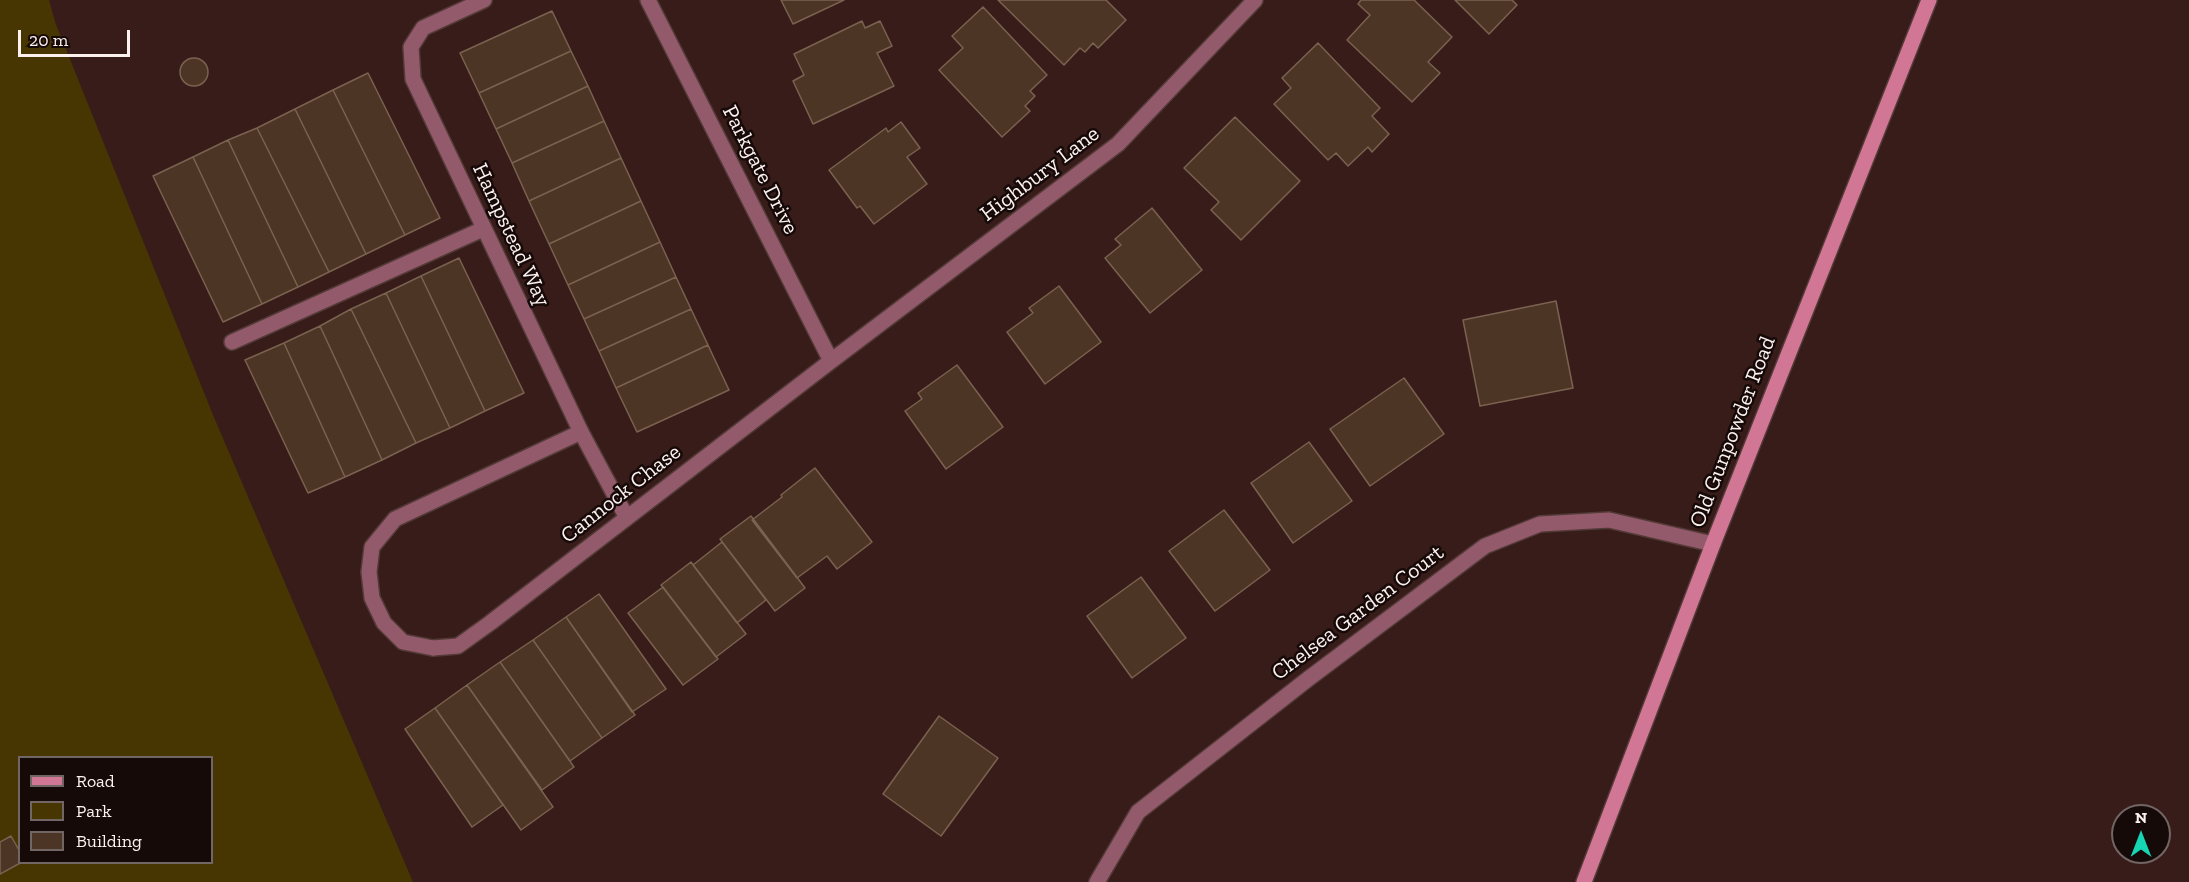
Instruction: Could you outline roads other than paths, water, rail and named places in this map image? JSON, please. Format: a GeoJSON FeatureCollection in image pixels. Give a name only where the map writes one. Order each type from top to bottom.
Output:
{"type":"FeatureCollection","features":[{"type":"Feature","properties":{"kind":"main road","name":"Old Gunpowder Road"},"geometry":{"type":"LineString","coordinates":[[1584,882],[1713,544],[1929,0]]}},
{"type":"Feature","properties":{"kind":"street","name":"Hampstead Way"},"geometry":{"type":"LineString","coordinates":[[484,0],[423,28],[411,47],[413,79],[580,432],[627,518]]}},
{"type":"Feature","properties":{"kind":"street","name":"Parkgate Drive"},"geometry":{"type":"LineString","coordinates":[[648,0],[831,361]]}},
{"type":"Feature","properties":{"kind":"street","name":"Highbury Lane"},"geometry":{"type":"LineString","coordinates":[[831,361],[1118,144],[1255,0]]}},
{"type":"Feature","properties":{"kind":"street"},"geometry":{"type":"LineString","coordinates":[[232,342],[483,229]]}},
{"type":"Feature","properties":{"kind":"street","name":"Cannock Chase"},"geometry":{"type":"LineString","coordinates":[[580,432],[395,519],[372,547],[369,572],[372,598],[384,623],[403,642],[433,648],[458,646],[831,361]]}},
{"type":"Feature","properties":{"kind":"street","name":"Chelsea Garden Court"},"geometry":{"type":"LineString","coordinates":[[1097,882],[1137,812],[1308,679],[1485,546],[1540,524],[1609,519],[1713,544]]}}]}
